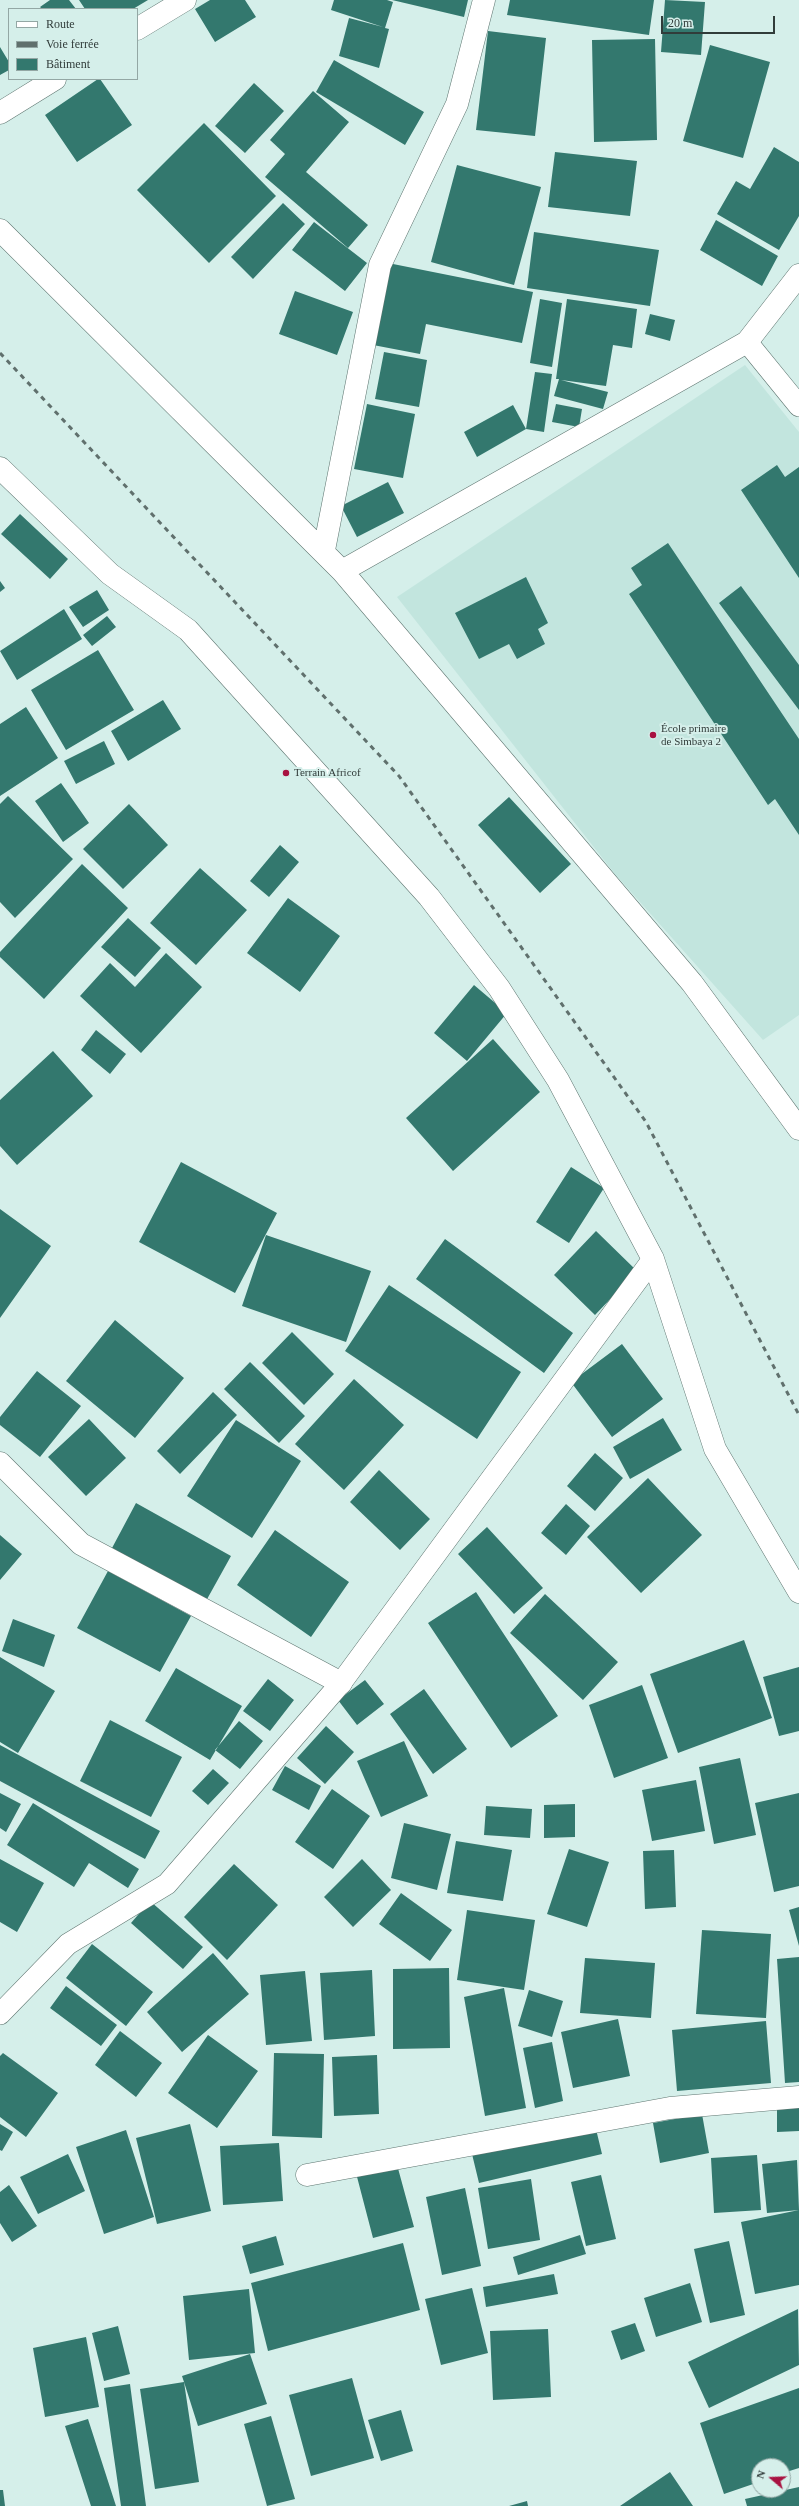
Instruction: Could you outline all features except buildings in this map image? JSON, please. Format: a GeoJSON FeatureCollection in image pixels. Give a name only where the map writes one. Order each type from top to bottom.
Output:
{"type":"FeatureCollection","features":[{"type":"Feature","properties":{"kind":"street"},"geometry":{"type":"LineString","coordinates":[[138,28],[185,0]]}},
{"type":"Feature","properties":{"kind":"street"},"geometry":{"type":"LineString","coordinates":[[324,550],[380,265],[457,104],[484,0]]}},
{"type":"Feature","properties":{"kind":"street"},"geometry":{"type":"LineString","coordinates":[[0,113],[53,80]]}},
{"type":"Feature","properties":{"kind":"street"},"geometry":{"type":"LineString","coordinates":[[0,230],[324,550],[342,570],[692,983],[799,1129]]}},
{"type":"Feature","properties":{"kind":"street"},"geometry":{"type":"LineString","coordinates":[[342,570],[747,342],[799,275]]}},
{"type":"Feature","properties":{"kind":"street"},"geometry":{"type":"LineString","coordinates":[[0,468],[110,574],[188,630],[429,897],[499,988],[558,1080],[653,1259],[715,1449],[799,1592]]}},
{"type":"Feature","properties":{"kind":"street"},"geometry":{"type":"LineString","coordinates":[[0,1463],[81,1544],[342,1683]]}},
{"type":"Feature","properties":{"kind":"street"},"geometry":{"type":"LineString","coordinates":[[306,2175],[670,2108],[799,2097]]}},
{"type":"Feature","properties":{"kind":"lane"},"geometry":{"type":"LineString","coordinates":[[747,342],[799,406]]}},
{"type":"Feature","properties":{"kind":"lane"},"geometry":{"type":"LineString","coordinates":[[0,2014],[68,1944],[167,1884],[342,1683],[653,1259]]}},
{"type":"Feature","properties":{"kind":"shaded area","name":"École primaire de Simbaya 2"},"geometry":{"type":"Polygon","coordinates":[[[745,365],[799,432],[799,1015],[763,1040],[615,874],[397,597],[745,365]]]}},
{"type":"Feature","properties":{"kind":"railway"},"geometry":{"type":"LineString","coordinates":[[0,353],[399,776],[646,1122],[799,1415]]}},
{"type":"Feature","properties":{"kind":"place","name":"École primaire de Simbaya 2"},"geometry":{"type":"Point","coordinates":[653,735]}},
{"type":"Feature","properties":{"kind":"place","name":"Terrain Africof"},"geometry":{"type":"Point","coordinates":[286,773]}}]}
